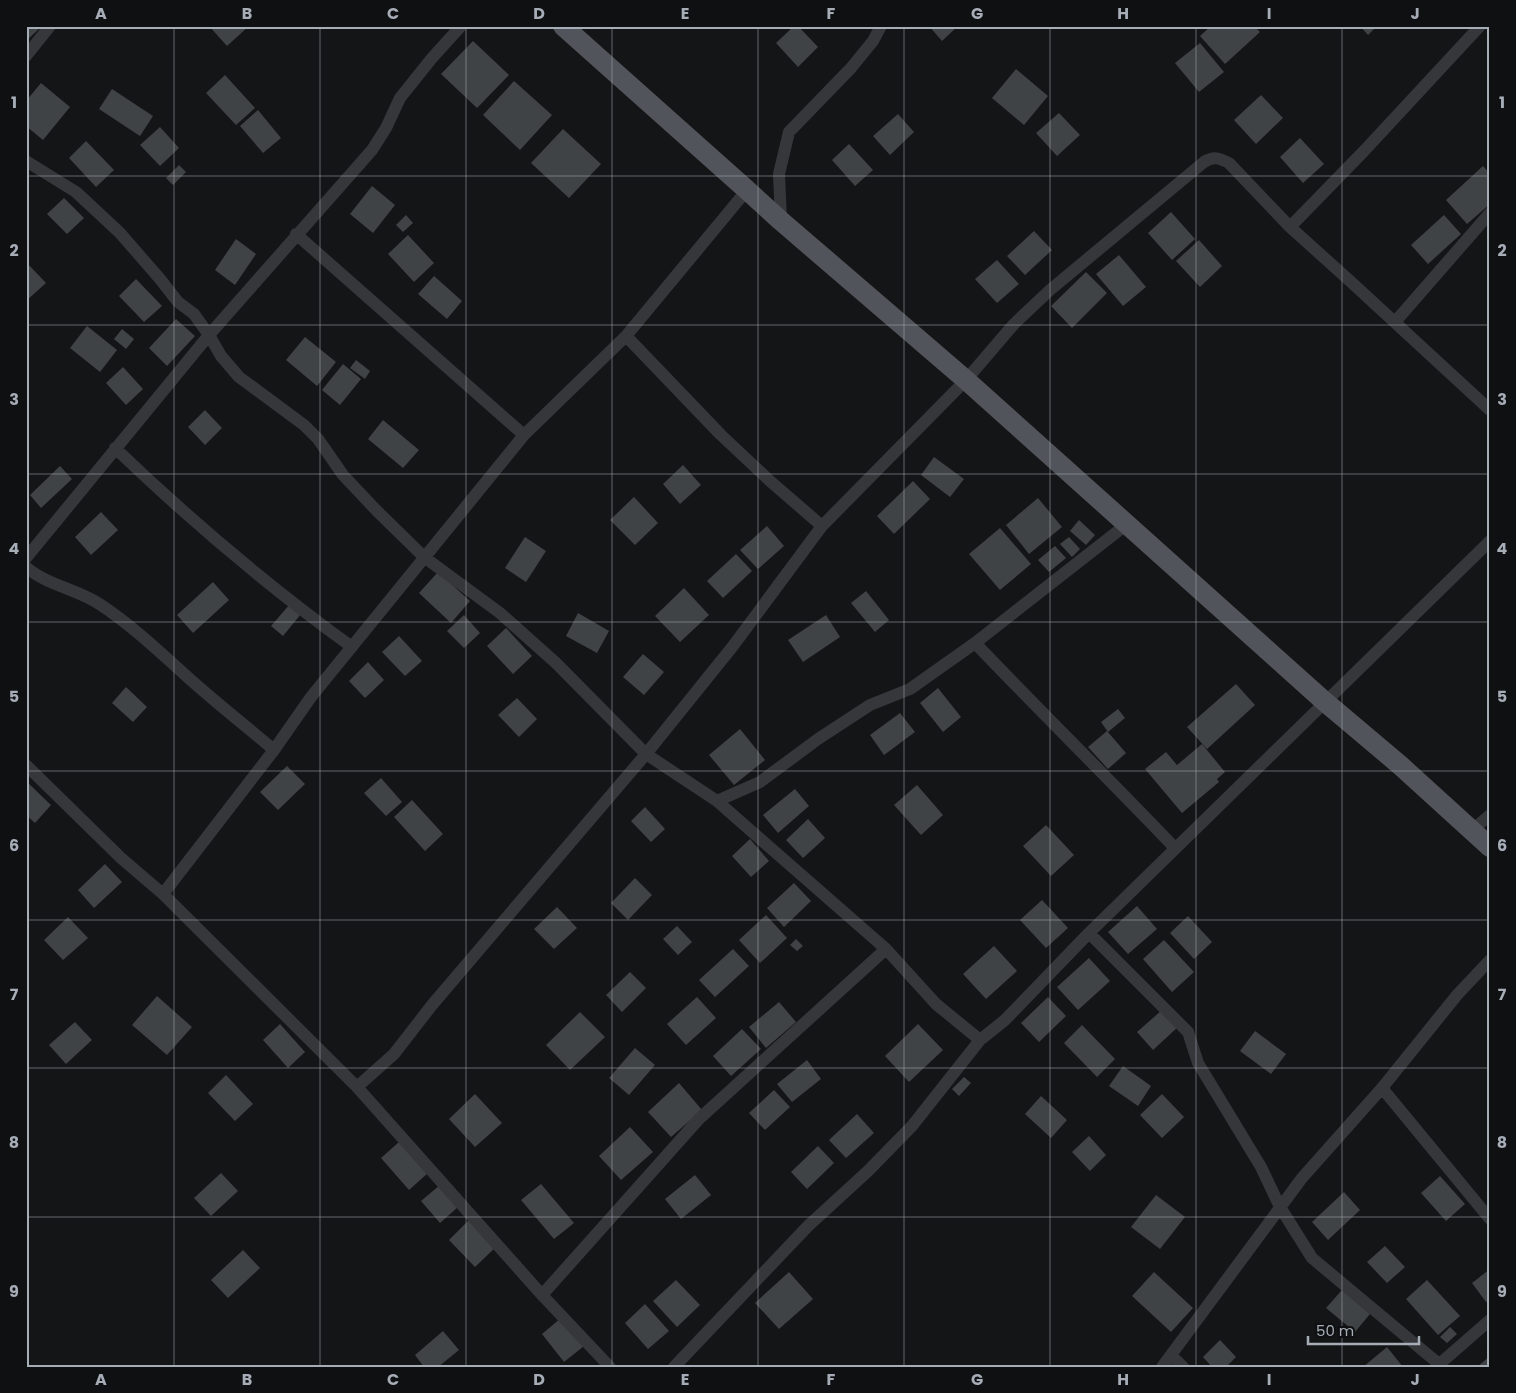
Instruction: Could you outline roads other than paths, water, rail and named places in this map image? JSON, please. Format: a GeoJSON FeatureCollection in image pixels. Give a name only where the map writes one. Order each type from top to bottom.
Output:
{"type":"FeatureCollection","features":[{"type":"Feature","properties":{"kind":"main road"},"geometry":{"type":"LineString","coordinates":[[563,26],[747,190],[780,222],[966,380],[1490,847]]}},
{"type":"Feature","properties":{"kind":"street"},"geometry":{"type":"LineString","coordinates":[[26,56],[50,26]]}},
{"type":"Feature","properties":{"kind":"street"},"geometry":{"type":"LineString","coordinates":[[26,558],[209,335],[372,150],[386,128],[400,98],[461,26]]}},
{"type":"Feature","properties":{"kind":"street"},"geometry":{"type":"LineString","coordinates":[[780,222],[779,174],[789,132],[851,68],[873,41],[881,26]]}},
{"type":"Feature","properties":{"kind":"street"},"geometry":{"type":"LineString","coordinates":[[1290,227],[1371,144],[1480,26]]}},
{"type":"Feature","properties":{"kind":"street"},"geometry":{"type":"LineString","coordinates":[[357,1088],[394,1054],[432,1005],[646,754],[733,646],[822,526],[966,380],[1014,324],[1050,290],[1204,162],[1217,157],[1229,164],[1290,227],[1490,410]]}},
{"type":"Feature","properties":{"kind":"street"},"geometry":{"type":"LineString","coordinates":[[26,161],[76,192],[120,233],[178,302],[194,314],[221,356],[239,377],[304,425],[318,439],[343,474],[377,511],[424,557],[500,613],[556,663],[646,754],[717,801],[886,949],[936,1004],[980,1040]]}},
{"type":"Feature","properties":{"kind":"street"},"geometry":{"type":"LineString","coordinates":[[163,894],[274,750],[310,697],[524,435],[626,336],[747,190]]}},
{"type":"Feature","properties":{"kind":"street"},"geometry":{"type":"LineString","coordinates":[[1395,322],[1490,213]]}},
{"type":"Feature","properties":{"kind":"street"},"geometry":{"type":"LineString","coordinates":[[296,234],[524,435]]}},
{"type":"Feature","properties":{"kind":"street"},"geometry":{"type":"LineString","coordinates":[[626,336],[720,434],[822,526]]}},
{"type":"Feature","properties":{"kind":"street"},"geometry":{"type":"LineString","coordinates":[[115,448],[190,518],[261,578],[352,647]]}},
{"type":"Feature","properties":{"kind":"street"},"geometry":{"type":"LineString","coordinates":[[717,801],[760,782],[818,739],[870,705],[910,689],[975,643],[1127,524]]}},
{"type":"Feature","properties":{"kind":"street"},"geometry":{"type":"LineString","coordinates":[[674,1367],[808,1226],[868,1171],[912,1126],[980,1040],[1005,1020],[1175,848],[1490,541]]}},
{"type":"Feature","properties":{"kind":"street"},"geometry":{"type":"LineString","coordinates":[[26,567],[44,579],[90,597],[114,614],[167,657],[191,680],[274,750]]}},
{"type":"Feature","properties":{"kind":"street"},"geometry":{"type":"LineString","coordinates":[[975,643],[1044,715],[1104,773],[1175,848]]}},
{"type":"Feature","properties":{"kind":"street"},"geometry":{"type":"LineString","coordinates":[[26,765],[121,858],[163,894],[357,1088],[542,1295],[610,1367]]}},
{"type":"Feature","properties":{"kind":"street"},"geometry":{"type":"LineString","coordinates":[[1471,831],[1490,815]]}},
{"type":"Feature","properties":{"kind":"street"},"geometry":{"type":"LineString","coordinates":[[1089,933],[1188,1032],[1198,1063],[1261,1167],[1280,1207],[1312,1258],[1437,1366],[1490,1320]]}},
{"type":"Feature","properties":{"kind":"street"},"geometry":{"type":"LineString","coordinates":[[542,1295],[699,1119],[886,949]]}},
{"type":"Feature","properties":{"kind":"street"},"geometry":{"type":"LineString","coordinates":[[1162,1367],[1302,1178],[1382,1088],[1457,995],[1490,960]]}},
{"type":"Feature","properties":{"kind":"street"},"geometry":{"type":"LineString","coordinates":[[1382,1088],[1490,1219]]}},
{"type":"Feature","properties":{"kind":"street"},"geometry":{"type":"LineString","coordinates":[[1171,1355],[1183,1367]]}}]}
